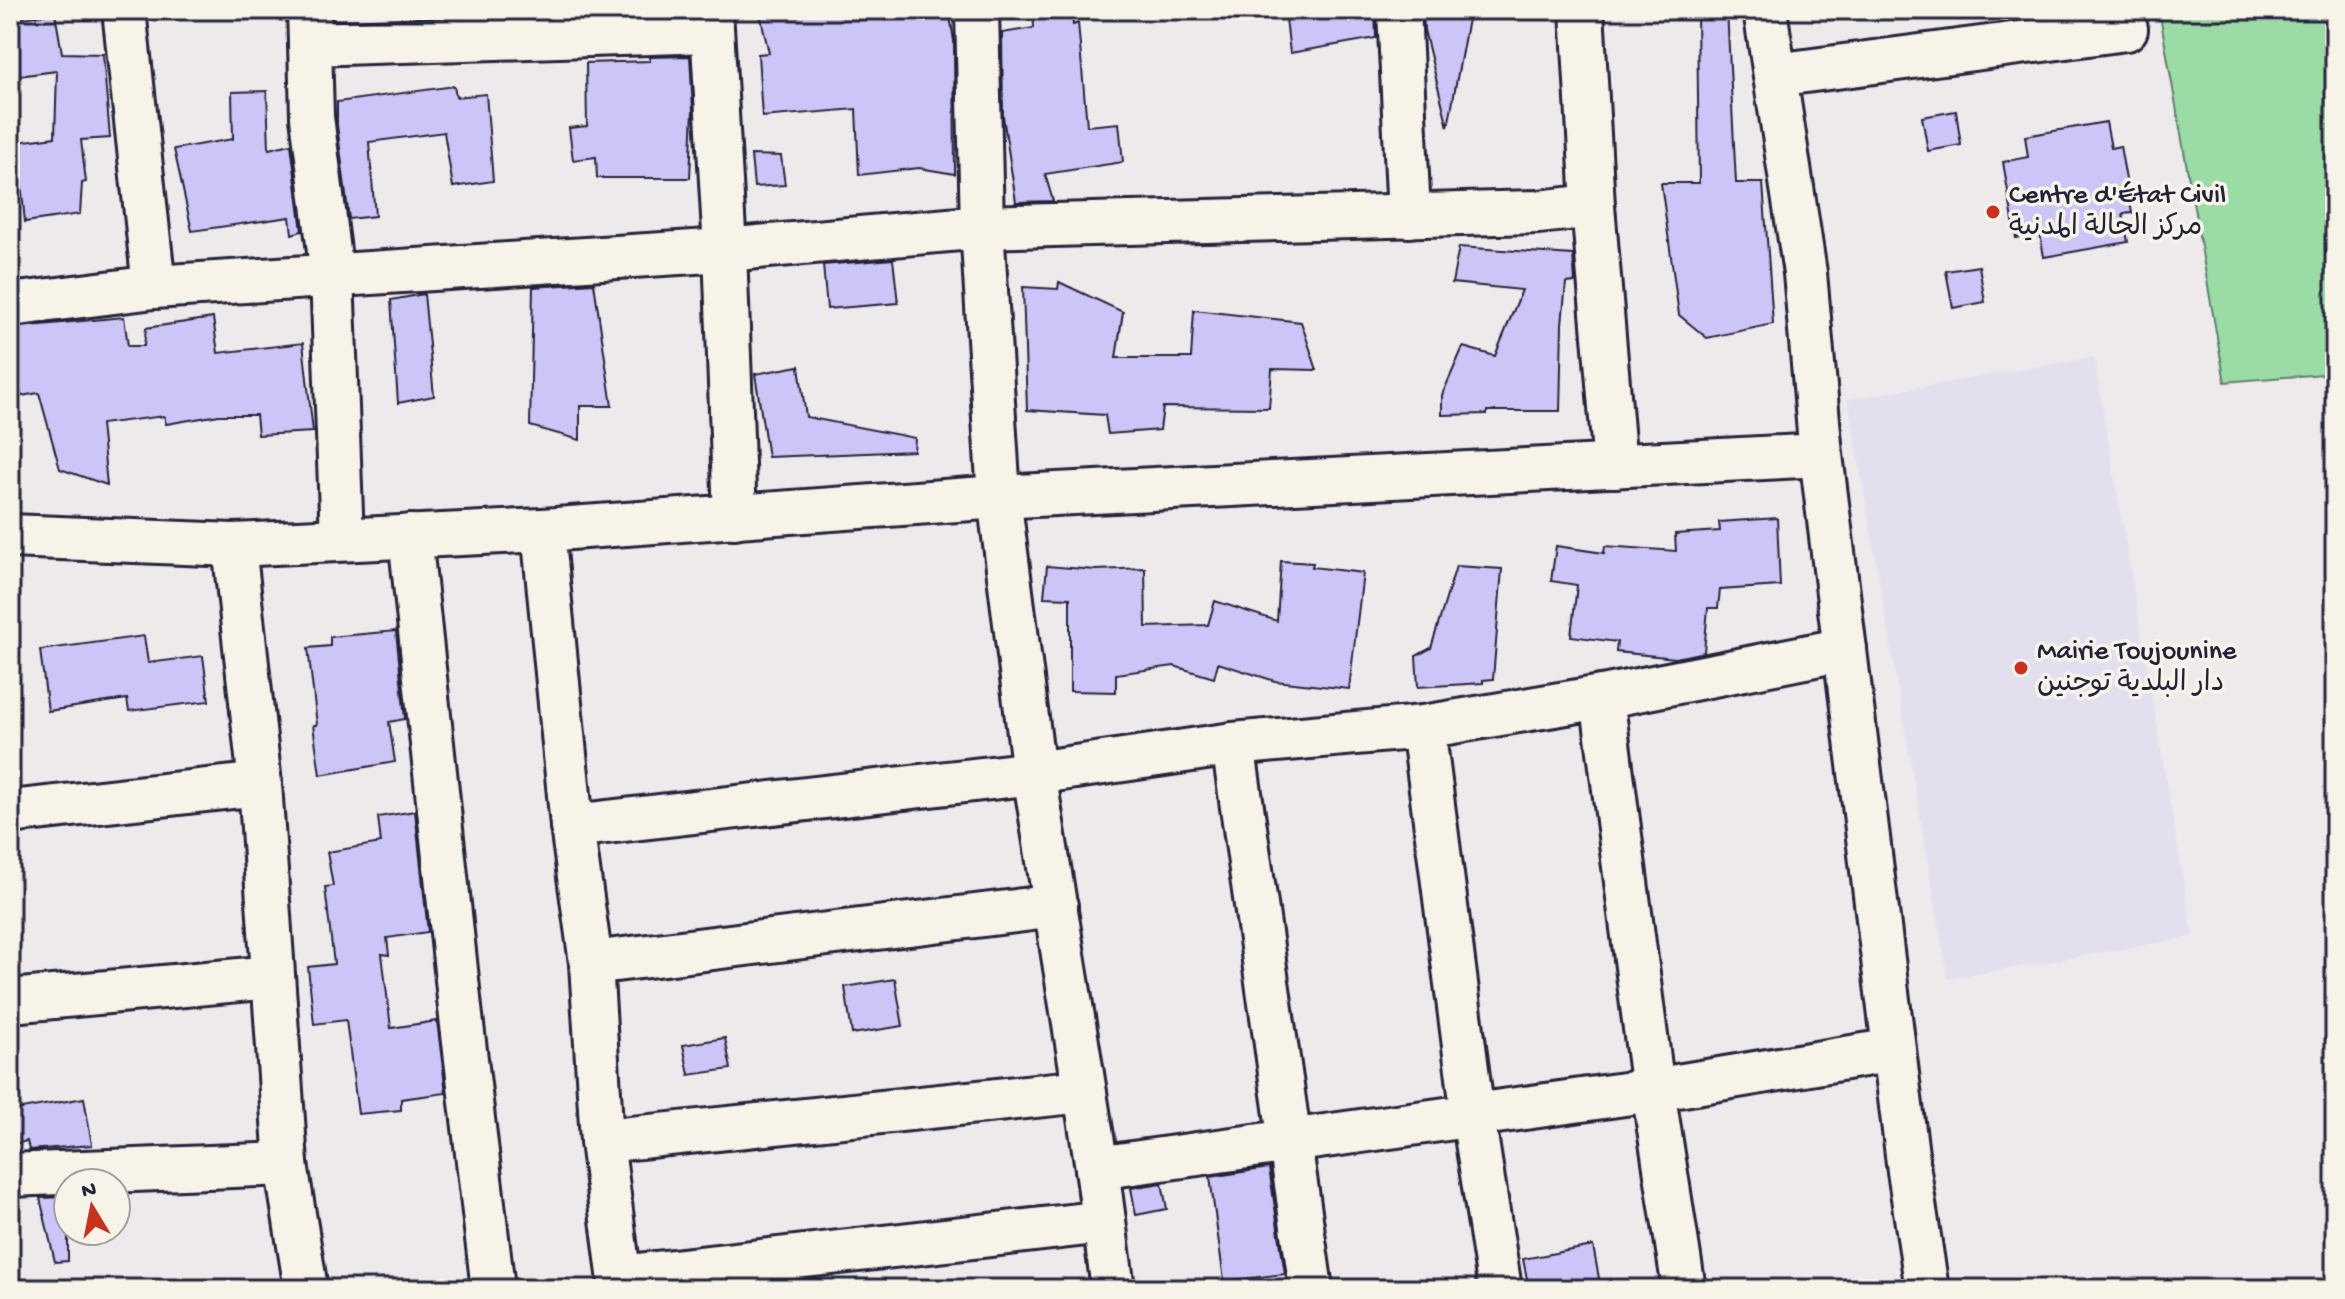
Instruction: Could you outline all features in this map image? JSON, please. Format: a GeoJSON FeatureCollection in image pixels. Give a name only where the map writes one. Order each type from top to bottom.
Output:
{"type":"FeatureCollection","features":[{"type":"Feature","properties":{"kind":"street"},"geometry":{"type":"LineString","coordinates":[[124,10],[154,287]]}},
{"type":"Feature","properties":{"kind":"street"},"geometry":{"type":"LineString","coordinates":[[977,10],[982,227],[999,497],[1034,773],[1097,1168],[1113,1289]]}},
{"type":"Feature","properties":{"kind":"street"},"geometry":{"type":"LineString","coordinates":[[1399,10],[1409,216]]}},
{"type":"Feature","properties":{"kind":"street"},"geometry":{"type":"LineString","coordinates":[[1582,10],[1593,206],[1615,466]]}},
{"type":"Feature","properties":{"kind":"street"},"geometry":{"type":"LineString","coordinates":[[1765,10],[1805,273],[1821,455],[1894,1050],[1927,1289]]}},
{"type":"Feature","properties":{"kind":"street"},"geometry":{"type":"LineString","coordinates":[[342,539],[332,275],[312,117],[310,27],[711,20],[725,250],[735,517]]}},
{"type":"Feature","properties":{"kind":"street"},"geometry":{"type":"LineString","coordinates":[[1775,75],[2126,29]]}},
{"type":"Feature","properties":{"kind":"street"},"geometry":{"type":"LineString","coordinates":[[10,305],[154,287],[725,250],[982,227],[1538,212],[1593,206]]}},
{"type":"Feature","properties":{"kind":"street"},"geometry":{"type":"LineString","coordinates":[[12,527],[234,545],[543,530],[999,497],[1821,455]]}},
{"type":"Feature","properties":{"kind":"street"},"geometry":{"type":"LineString","coordinates":[[543,530],[572,826],[591,963],[602,1141],[621,1283],[1104,1222]]}},
{"type":"Feature","properties":{"kind":"street"},"geometry":{"type":"LineString","coordinates":[[410,536],[493,1289]]}},
{"type":"Feature","properties":{"kind":"street"},"geometry":{"type":"LineString","coordinates":[[234,545],[260,784],[286,1164],[306,1289]]}},
{"type":"Feature","properties":{"kind":"street"},"geometry":{"type":"LineString","coordinates":[[572,826],[1034,773],[1233,744],[1423,727],[1602,697],[1845,649]]}},
{"type":"Feature","properties":{"kind":"street"},"geometry":{"type":"LineString","coordinates":[[1602,697],[1653,1090],[1684,1289]]}},
{"type":"Feature","properties":{"kind":"street"},"geometry":{"type":"LineString","coordinates":[[1423,727],[1473,1116],[1500,1289]]}},
{"type":"Feature","properties":{"kind":"street"},"geometry":{"type":"LineString","coordinates":[[1233,744],[1311,1289]]}},
{"type":"Feature","properties":{"kind":"street"},"geometry":{"type":"LineString","coordinates":[[10,812],[260,784]]}},
{"type":"Feature","properties":{"kind":"street"},"geometry":{"type":"LineString","coordinates":[[591,963],[1056,906]]}},
{"type":"Feature","properties":{"kind":"street"},"geometry":{"type":"LineString","coordinates":[[10,1001],[271,977]]}},
{"type":"Feature","properties":{"kind":"street"},"geometry":{"type":"LineString","coordinates":[[1097,1168],[1653,1090],[1894,1050]]}},
{"type":"Feature","properties":{"kind":"street"},"geometry":{"type":"LineString","coordinates":[[602,1141],[1084,1091]]}},
{"type":"Feature","properties":{"kind":"street"},"geometry":{"type":"LineString","coordinates":[[10,1175],[286,1164]]}},
{"type":"Feature","properties":{"kind":"shaded area","name":"Mairie Toujounine دار البلدية توجنين"},"geometry":{"type":"Polygon","coordinates":[[[2094,357],[2193,937],[1948,979],[1848,399],[2094,357]]]}},
{"type":"Feature","properties":{"kind":"green space"},"geometry":{"type":"Polygon","coordinates":[[[2159,10],[2335,10],[2335,373],[2225,382],[2159,10]]]}},
{"type":"Feature","properties":{"kind":"building"},"geometry":{"type":"Polygon","coordinates":[[[759,10],[949,10],[954,41],[955,174],[919,168],[859,175],[856,109],[762,117],[758,54],[769,53],[759,10]]]}},
{"type":"Feature","properties":{"kind":"building"},"geometry":{"type":"Polygon","coordinates":[[[1033,10],[1071,10],[1073,25],[1078,23],[1087,126],[1119,123],[1123,162],[1045,174],[1053,201],[1016,202],[1003,116],[1002,33],[1034,28],[1033,10]]]}},
{"type":"Feature","properties":{"kind":"building"},"geometry":{"type":"Polygon","coordinates":[[[1285,10],[1375,10],[1376,38],[1290,53],[1285,10]]]}},
{"type":"Feature","properties":{"kind":"building"},"geometry":{"type":"Polygon","coordinates":[[[1423,10],[1441,10],[1441,15],[1468,19],[1448,127],[1424,30],[1423,10]]]}},
{"type":"Feature","properties":{"kind":"building"},"geometry":{"type":"Polygon","coordinates":[[[1697,10],[1727,10],[1736,183],[1763,183],[1773,324],[1707,338],[1679,315],[1661,183],[1699,183],[1697,10]]]}},
{"type":"Feature","properties":{"kind":"building"},"geometry":{"type":"Polygon","coordinates":[[[55,13],[62,53],[103,54],[110,138],[81,140],[86,182],[82,183],[80,214],[25,222],[17,142],[55,137],[57,71],[10,77],[10,20],[55,13]]]}},
{"type":"Feature","properties":{"kind":"building"},"geometry":{"type":"Polygon","coordinates":[[[690,56],[693,110],[690,178],[597,178],[596,157],[573,160],[569,128],[587,126],[586,63],[690,56]]]}},
{"type":"Feature","properties":{"kind":"building"},"geometry":{"type":"Polygon","coordinates":[[[454,86],[456,97],[486,94],[493,181],[453,187],[444,132],[369,142],[375,216],[349,219],[337,102],[454,86]]]}},
{"type":"Feature","properties":{"kind":"building"},"geometry":{"type":"Polygon","coordinates":[[[267,91],[269,149],[291,144],[302,231],[292,234],[290,217],[192,231],[174,149],[233,139],[232,92],[267,91]]]}},
{"type":"Feature","properties":{"kind":"building"},"geometry":{"type":"Polygon","coordinates":[[[1956,111],[1961,145],[1928,151],[1922,117],[1956,111]]]}},
{"type":"Feature","properties":{"kind":"building"},"geometry":{"type":"Polygon","coordinates":[[[2106,122],[2111,148],[2120,146],[2132,213],[2123,214],[2128,242],[2044,257],[2040,234],[2016,238],[2003,162],[2028,157],[2025,136],[2106,122]]]}},
{"type":"Feature","properties":{"kind":"building"},"geometry":{"type":"Polygon","coordinates":[[[751,155],[781,156],[785,185],[754,187],[751,155]]]}},
{"type":"Feature","properties":{"kind":"building"},"geometry":{"type":"Polygon","coordinates":[[[1459,247],[1573,255],[1575,282],[1566,283],[1562,324],[1560,411],[1487,411],[1487,414],[1442,415],[1442,395],[1463,347],[1495,356],[1522,290],[1452,283],[1459,247]]]}},
{"type":"Feature","properties":{"kind":"building"},"geometry":{"type":"Polygon","coordinates":[[[893,259],[898,303],[827,309],[823,265],[893,259]]]}},
{"type":"Feature","properties":{"kind":"building"},"geometry":{"type":"Polygon","coordinates":[[[1979,266],[1985,302],[1953,308],[1946,271],[1979,266]]]}},
{"type":"Feature","properties":{"kind":"building"},"geometry":{"type":"Polygon","coordinates":[[[1059,282],[1123,312],[1116,358],[1191,358],[1194,310],[1301,322],[1317,370],[1272,369],[1269,408],[1163,407],[1160,430],[1108,434],[1105,415],[1027,410],[1023,287],[1058,289],[1059,282]]]}},
{"type":"Feature","properties":{"kind":"building"},"geometry":{"type":"Polygon","coordinates":[[[594,283],[612,406],[580,406],[580,440],[530,426],[533,287],[594,283]]]}},
{"type":"Feature","properties":{"kind":"building"},"geometry":{"type":"Polygon","coordinates":[[[424,294],[434,396],[398,403],[391,300],[424,294]]]}},
{"type":"Feature","properties":{"kind":"building"},"geometry":{"type":"Polygon","coordinates":[[[124,317],[128,346],[144,346],[146,328],[213,318],[218,353],[303,343],[313,432],[258,435],[256,415],[219,415],[166,424],[164,416],[101,424],[107,485],[60,469],[39,393],[21,396],[10,328],[124,317]]]}},
{"type":"Feature","properties":{"kind":"building"},"geometry":{"type":"Polygon","coordinates":[[[799,366],[806,417],[915,438],[914,451],[768,457],[755,374],[799,366]]]}},
{"type":"Feature","properties":{"kind":"building"},"geometry":{"type":"Polygon","coordinates":[[[1777,518],[1780,586],[1720,590],[1718,608],[1708,608],[1704,652],[1676,658],[1616,652],[1617,642],[1571,636],[1577,585],[1551,581],[1556,546],[1604,553],[1605,546],[1676,551],[1675,534],[1720,531],[1719,522],[1777,518]]]}},
{"type":"Feature","properties":{"kind":"building"},"geometry":{"type":"Polygon","coordinates":[[[1281,561],[1313,563],[1312,567],[1363,573],[1349,689],[1275,681],[1218,663],[1214,678],[1174,666],[1116,674],[1116,692],[1070,691],[1070,598],[1044,597],[1047,566],[1096,570],[1145,568],[1146,627],[1208,625],[1215,601],[1277,621],[1281,561]]]}},
{"type":"Feature","properties":{"kind":"building"},"geometry":{"type":"Polygon","coordinates":[[[1456,566],[1502,569],[1493,679],[1483,680],[1483,683],[1418,687],[1416,656],[1431,648],[1456,566]]]}},
{"type":"Feature","properties":{"kind":"building"},"geometry":{"type":"Polygon","coordinates":[[[396,631],[405,719],[389,722],[395,762],[320,775],[308,648],[330,646],[330,637],[396,631]]]}},
{"type":"Feature","properties":{"kind":"building"},"geometry":{"type":"Polygon","coordinates":[[[144,636],[148,663],[203,656],[209,701],[129,711],[127,699],[48,711],[40,650],[144,636]]]}},
{"type":"Feature","properties":{"kind":"building"},"geometry":{"type":"Polygon","coordinates":[[[415,811],[428,932],[387,938],[389,955],[382,954],[391,1028],[437,1021],[446,1093],[401,1099],[401,1110],[358,1114],[346,1020],[314,1024],[308,967],[334,964],[325,887],[333,886],[327,852],[381,843],[378,817],[415,811]]]}},
{"type":"Feature","properties":{"kind":"building"},"geometry":{"type":"Polygon","coordinates":[[[895,979],[903,1026],[852,1034],[845,987],[895,979]]]}},
{"type":"Feature","properties":{"kind":"building"},"geometry":{"type":"Polygon","coordinates":[[[725,1038],[731,1069],[689,1075],[683,1045],[725,1038]]]}},
{"type":"Feature","properties":{"kind":"building"},"geometry":{"type":"Polygon","coordinates":[[[84,1098],[92,1145],[29,1150],[27,1141],[10,1145],[10,1111],[84,1098]]]}},
{"type":"Feature","properties":{"kind":"building"},"geometry":{"type":"Polygon","coordinates":[[[1269,1168],[1285,1274],[1224,1281],[1210,1177],[1269,1168]]]}},
{"type":"Feature","properties":{"kind":"building"},"geometry":{"type":"Polygon","coordinates":[[[1162,1183],[1167,1209],[1136,1215],[1131,1188],[1162,1183]]]}},
{"type":"Feature","properties":{"kind":"building"},"geometry":{"type":"Polygon","coordinates":[[[40,1198],[52,1198],[52,1247],[68,1247],[68,1261],[55,1262],[40,1198]]]}},
{"type":"Feature","properties":{"kind":"building"},"geometry":{"type":"Polygon","coordinates":[[[1593,1246],[1601,1289],[1529,1289],[1523,1259],[1593,1246]]]}},
{"type":"Feature","properties":{"kind":"place","name":"Centre d'État Civil مركز الحالة المدنية"},"geometry":{"type":"Point","coordinates":[1993,212]}},
{"type":"Feature","properties":{"kind":"place","name":"Mairie Toujounine دار البلدية توجنين"},"geometry":{"type":"Point","coordinates":[2021,668]}}]}
